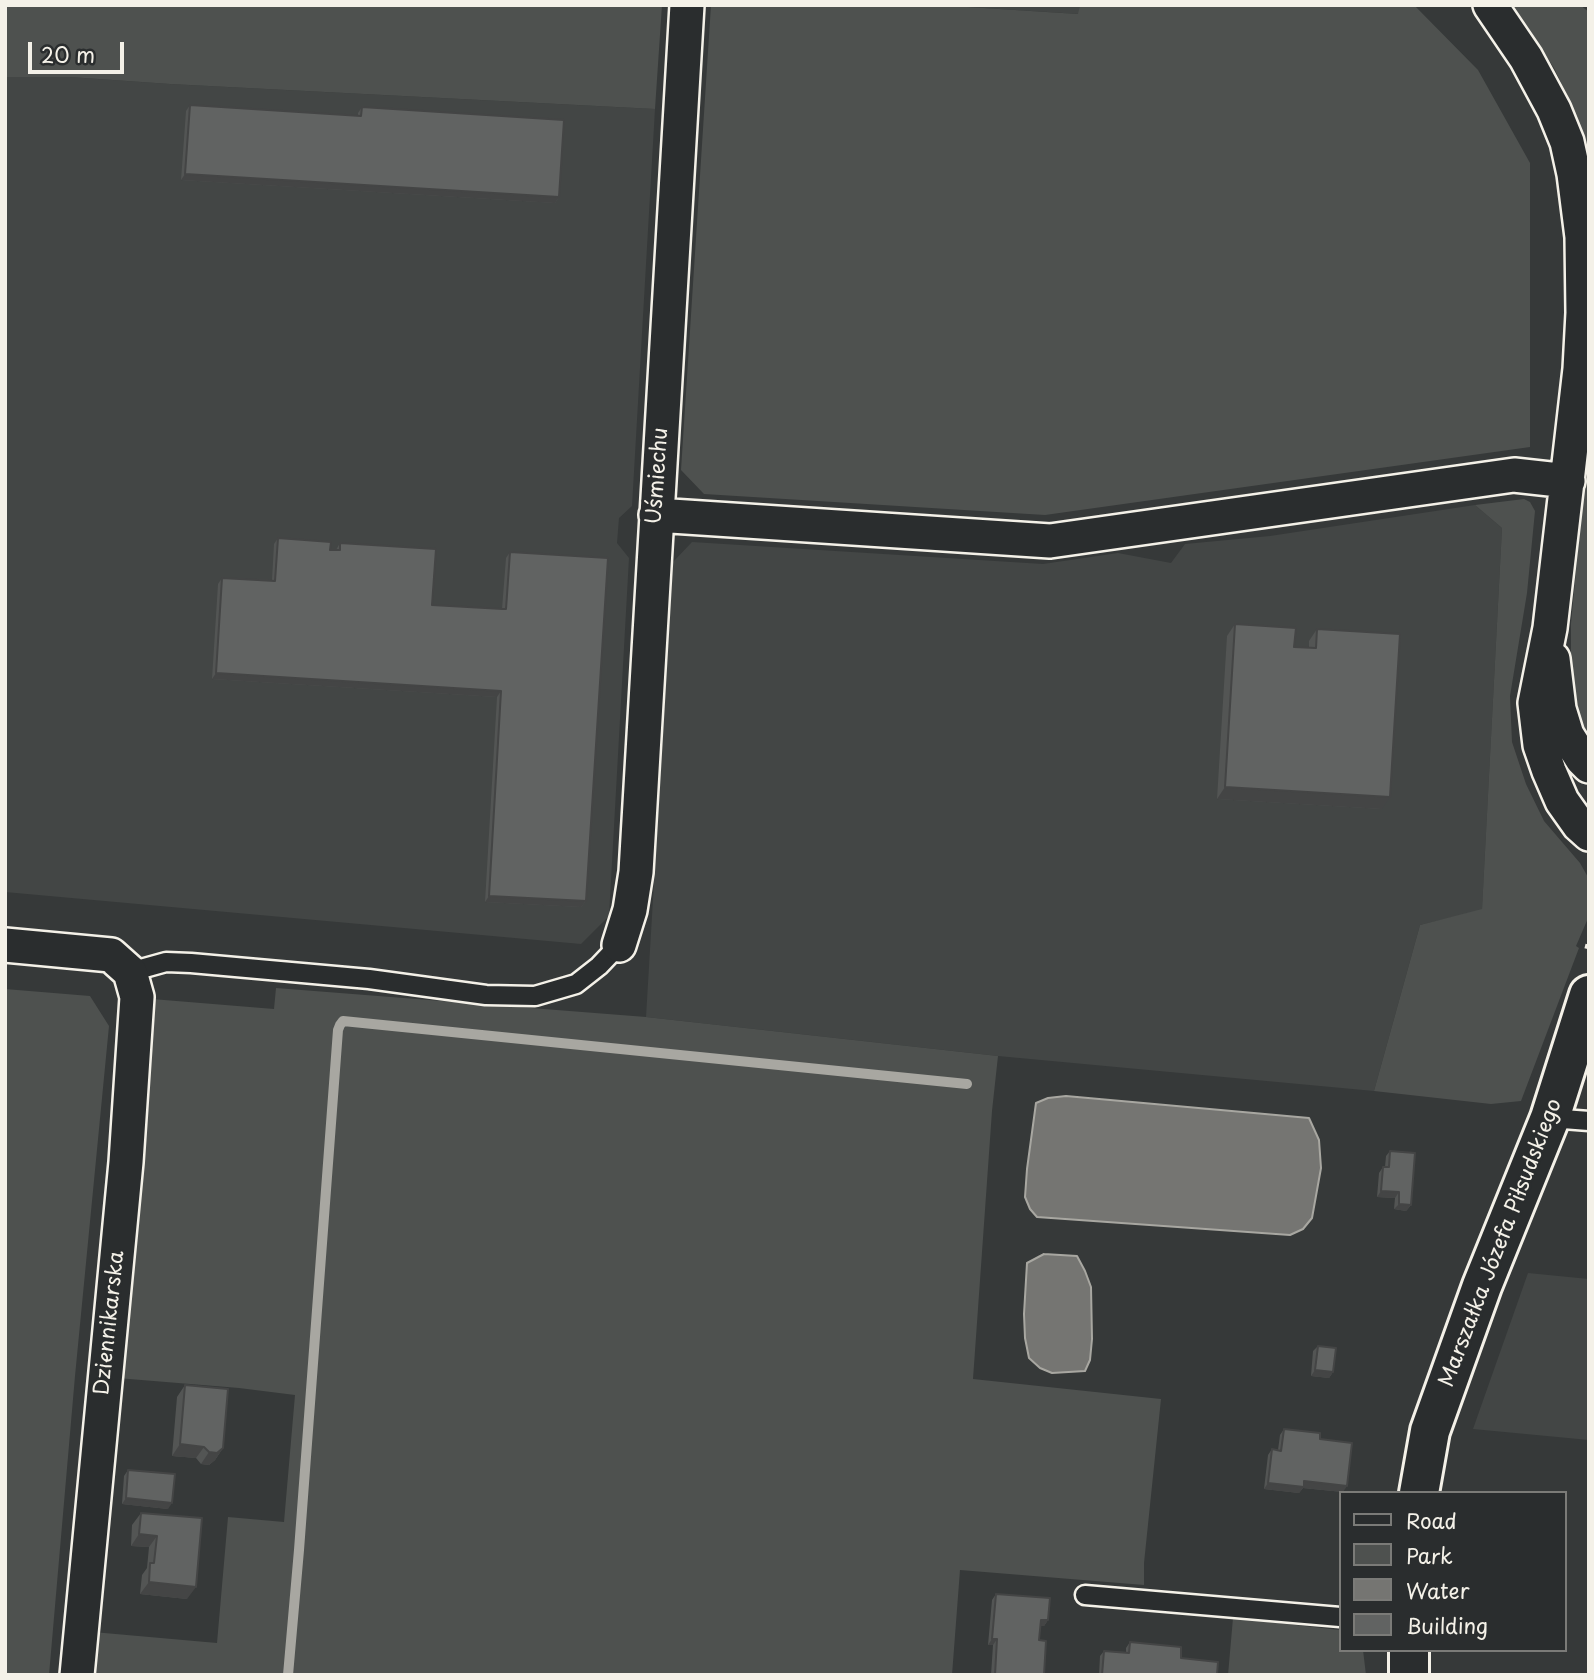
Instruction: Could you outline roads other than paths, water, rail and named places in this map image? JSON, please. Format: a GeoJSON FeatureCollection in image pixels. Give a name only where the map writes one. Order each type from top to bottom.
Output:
{"type":"FeatureCollection","features":[{"type":"Feature","properties":{"kind":"street","name":"Uśmiechu"},"geometry":{"type":"LineString","coordinates":[[619,945],[631,909],[636,872],[687,5]]}},
{"type":"Feature","properties":{"kind":"street"},"geometry":{"type":"LineString","coordinates":[[1490,5],[1526,58],[1554,110],[1567,142],[1582,237],[1583,313],[1580,369],[1550,628],[1535,703],[1540,745],[1549,771],[1562,801],[1589,834]]}},
{"type":"Feature","properties":{"kind":"street"},"geometry":{"type":"LineString","coordinates":[[656,515],[1050,541],[1514,475],[1568,481]]}},
{"type":"Feature","properties":{"kind":"street"},"geometry":{"type":"LineString","coordinates":[[1550,628],[1559,709],[1567,734],[1589,766]]}},
{"type":"Feature","properties":{"kind":"street"},"geometry":{"type":"LineString","coordinates":[[5,945],[111,955],[130,972]]}},
{"type":"Feature","properties":{"kind":"street","name":"Dziennikarska"},"geometry":{"type":"LineString","coordinates":[[77,1675],[132,1087],[137,997],[130,972]]}},
{"type":"Feature","properties":{"kind":"street","name":"Marszałka Józefa Piłsudskiego"},"geometry":{"type":"LineString","coordinates":[[1419,1491],[1430,1431],[1482,1286],[1550,1118],[1589,995]]}},
{"type":"Feature","properties":{"kind":"street"},"geometry":{"type":"LineString","coordinates":[[1409,1652],[1409,1675]]}},
{"type":"Feature","properties":{"kind":"lane"},"geometry":{"type":"LineString","coordinates":[[130,972],[166,962],[191,963],[369,979],[486,995],[535,996],[576,984],[599,966],[619,945]]}},
{"type":"Feature","properties":{"kind":"lane"},"geometry":{"type":"LineString","coordinates":[[1550,1118],[1589,1121]]}},
{"type":"Feature","properties":{"kind":"lane"},"geometry":{"type":"LineString","coordinates":[[1084,1595],[1338,1617]]}},
{"type":"Feature","properties":{"kind":"water"},"geometry":{"type":"Polygon","coordinates":[[[1066,1096],[1309,1118],[1319,1140],[1321,1168],[1312,1218],[1303,1229],[1290,1235],[1037,1217],[1025,1197],[1036,1103],[1048,1098],[1066,1096]]]}},
{"type":"Feature","properties":{"kind":"water"},"geometry":{"type":"Polygon","coordinates":[[[1044,1254],[1077,1256],[1091,1287],[1092,1339],[1090,1360],[1085,1371],[1052,1373],[1040,1368],[1029,1358],[1024,1314],[1027,1263],[1044,1254]]]}},
{"type":"Feature","properties":{"kind":"waterway"},"geometry":{"type":"LineString","coordinates":[[288,1675],[338,1030],[343,1021],[967,1084]]}}]}
